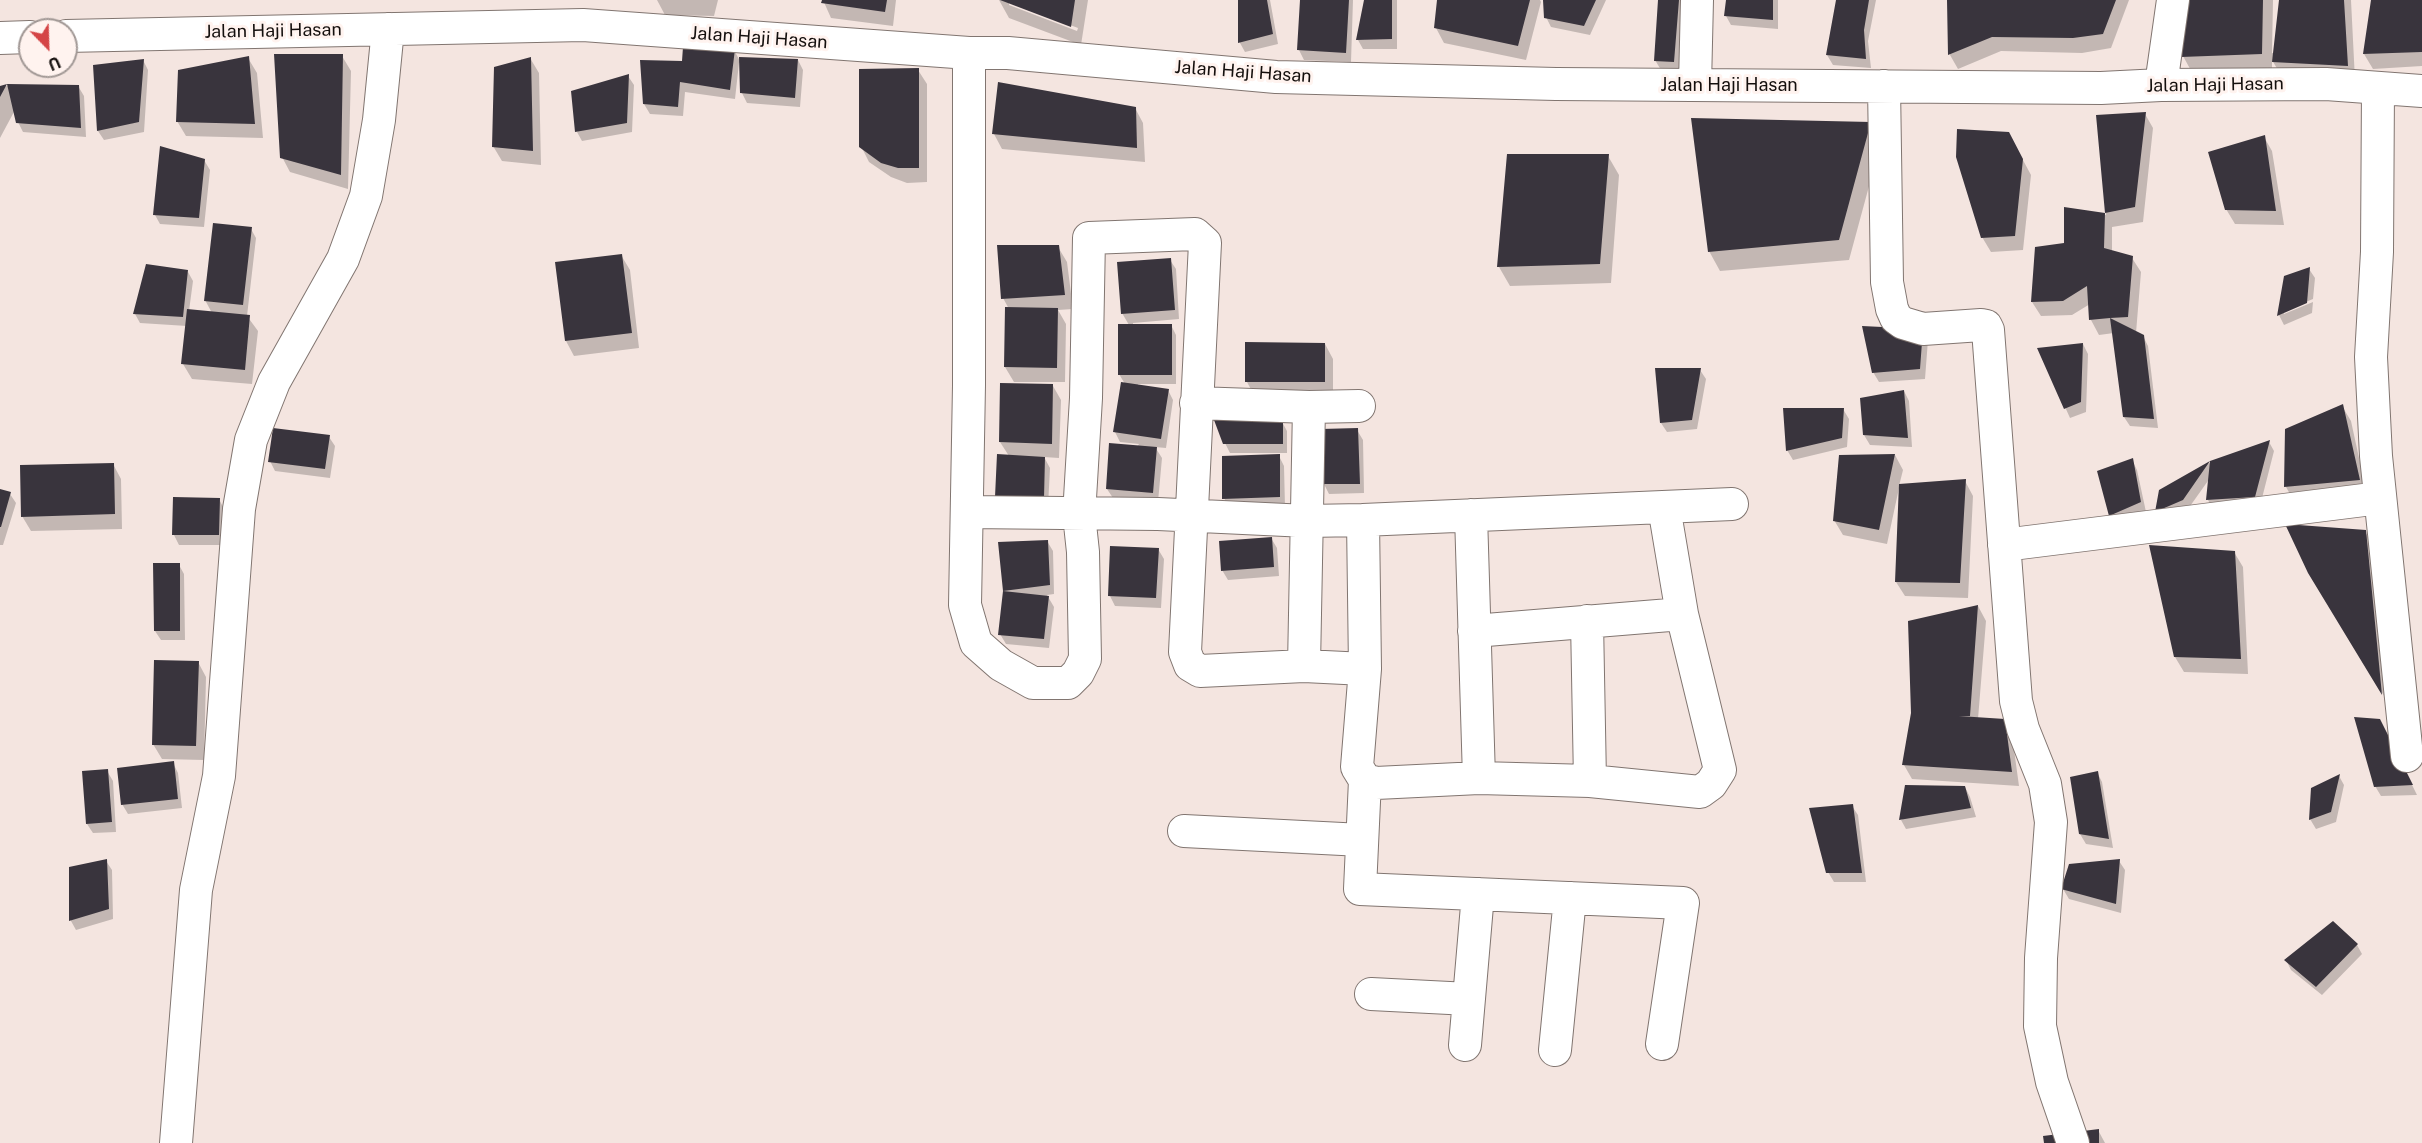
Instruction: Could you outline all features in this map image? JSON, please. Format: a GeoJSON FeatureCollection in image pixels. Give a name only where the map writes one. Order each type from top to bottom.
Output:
{"type":"FeatureCollection","features":[{"type":"Feature","properties":{"kind":"street"},"geometry":{"type":"LineString","coordinates":[[1695,85],[1697,0]]}},
{"type":"Feature","properties":{"kind":"street"},"geometry":{"type":"LineString","coordinates":[[2161,84],[2173,0]]}},
{"type":"Feature","properties":{"kind":"street","name":"Jalan Haji Hasan"},"geometry":{"type":"LineString","coordinates":[[78,36],[388,29],[550,13],[583,25],[969,53],[1008,52],[1276,77],[1556,84],[2101,88],[2161,84],[2325,84],[2422,91]]}},
{"type":"Feature","properties":{"kind":"street"},"geometry":{"type":"LineString","coordinates":[[176,1143],[196,890],[219,776],[239,509],[251,440],[274,382],[343,259],[366,196],[379,120],[388,29]]}},
{"type":"Feature","properties":{"kind":"street"},"geometry":{"type":"LineString","coordinates":[[0,38],[18,37]]}},
{"type":"Feature","properties":{"kind":"street"},"geometry":{"type":"LineString","coordinates":[[969,53],[968,512],[965,605],[976,643],[1001,665],[1033,683],[1068,683],[1078,673],[1085,659],[1083,552],[1079,515],[1086,398],[1089,238],[1194,234],[1205,243],[1185,652],[1190,665],[1200,671],[1304,666],[1365,669]]}},
{"type":"Feature","properties":{"kind":"street"},"geometry":{"type":"LineString","coordinates":[[1884,86],[1887,282],[1892,309],[1896,318],[1923,329],[1981,325],[1986,326],[1988,330],[2016,701],[2023,729],[2045,784],[2051,822],[2041,958],[2040,1026],[2052,1082],[2073,1143]]}},
{"type":"Feature","properties":{"kind":"street"},"geometry":{"type":"LineString","coordinates":[[2378,88],[2377,252],[2371,357],[2380,498],[2400,670],[2407,756]]}},
{"type":"Feature","properties":{"kind":"street"},"geometry":{"type":"LineString","coordinates":[[1196,403],[1309,407],[1359,406]]}},
{"type":"Feature","properties":{"kind":"street"},"geometry":{"type":"LineString","coordinates":[[1304,666],[1309,407]]}},
{"type":"Feature","properties":{"kind":"street"},"geometry":{"type":"LineString","coordinates":[[2004,545],[2380,498]]}},
{"type":"Feature","properties":{"kind":"street"},"geometry":{"type":"LineString","coordinates":[[968,512],[1192,516],[1307,521],[1732,504]]}},
{"type":"Feature","properties":{"kind":"street"},"geometry":{"type":"LineString","coordinates":[[1365,780],[1376,783],[1479,778],[1590,781],[1700,792],[1711,784],[1720,770],[1682,614],[1664,507]]}},
{"type":"Feature","properties":{"kind":"street"},"geometry":{"type":"LineString","coordinates":[[1471,515],[1479,778]]}},
{"type":"Feature","properties":{"kind":"street"},"geometry":{"type":"LineString","coordinates":[[1363,520],[1365,669],[1357,766],[1365,780],[1359,889],[1683,903],[1662,1044]]}},
{"type":"Feature","properties":{"kind":"street"},"geometry":{"type":"LineString","coordinates":[[1474,631],[1682,614]]}},
{"type":"Feature","properties":{"kind":"street"},"geometry":{"type":"LineString","coordinates":[[1587,621],[1590,781]]}},
{"type":"Feature","properties":{"kind":"street"},"geometry":{"type":"LineString","coordinates":[[1184,831],[1362,840]]}},
{"type":"Feature","properties":{"kind":"street"},"geometry":{"type":"LineString","coordinates":[[1465,1045],[1479,894]]}},
{"type":"Feature","properties":{"kind":"street"},"geometry":{"type":"LineString","coordinates":[[1555,1050],[1570,898]]}},
{"type":"Feature","properties":{"kind":"street"},"geometry":{"type":"LineString","coordinates":[[1371,994],[1469,999]]}},
{"type":"Feature","properties":{"kind":"building"},"geometry":{"type":"Polygon","coordinates":[[[822,0],[887,0],[885,12],[821,3],[822,0]]]}},
{"type":"Feature","properties":{"kind":"building"},"geometry":{"type":"Polygon","coordinates":[[[1000,0],[1075,0],[1071,27],[1000,0]]]}},
{"type":"Feature","properties":{"kind":"building"},"geometry":{"type":"Polygon","coordinates":[[[1238,0],[1267,0],[1273,34],[1238,43],[1238,0]]]}},
{"type":"Feature","properties":{"kind":"building"},"geometry":{"type":"Polygon","coordinates":[[[1300,0],[1349,0],[1346,53],[1297,50],[1300,0]]]}},
{"type":"Feature","properties":{"kind":"building"},"geometry":{"type":"Polygon","coordinates":[[[1364,0],[1392,0],[1392,39],[1356,40],[1364,0]]]}},
{"type":"Feature","properties":{"kind":"building"},"geometry":{"type":"Polygon","coordinates":[[[1437,0],[1530,0],[1518,46],[1434,28],[1437,0]]]}},
{"type":"Feature","properties":{"kind":"building"},"geometry":{"type":"Polygon","coordinates":[[[1543,0],[1596,0],[1584,26],[1544,18],[1543,0]]]}},
{"type":"Feature","properties":{"kind":"building"},"geometry":{"type":"Polygon","coordinates":[[[1658,0],[1679,0],[1674,62],[1654,61],[1658,0]]]}},
{"type":"Feature","properties":{"kind":"building"},"geometry":{"type":"Polygon","coordinates":[[[1726,0],[1773,0],[1773,20],[1724,16],[1726,0]]]}},
{"type":"Feature","properties":{"kind":"building"},"geometry":{"type":"Polygon","coordinates":[[[1836,0],[1869,0],[1864,30],[1866,59],[1826,55],[1836,0]]]}},
{"type":"Feature","properties":{"kind":"building"},"geometry":{"type":"Polygon","coordinates":[[[1947,0],[2116,0],[2103,34],[2073,38],[1992,37],[1948,55],[1947,0]]]}},
{"type":"Feature","properties":{"kind":"building"},"geometry":{"type":"Polygon","coordinates":[[[2180,0],[2263,0],[2262,54],[2181,57],[2180,0]]]}},
{"type":"Feature","properties":{"kind":"building"},"geometry":{"type":"Polygon","coordinates":[[[2279,0],[2344,0],[2348,66],[2272,62],[2279,0]]]}},
{"type":"Feature","properties":{"kind":"building"},"geometry":{"type":"Polygon","coordinates":[[[2371,0],[2422,0],[2422,52],[2363,54],[2371,0]]]}},
{"type":"Feature","properties":{"kind":"building"},"geometry":{"type":"Polygon","coordinates":[[[683,47],[735,49],[730,90],[680,82],[678,107],[643,104],[640,60],[682,61],[683,47]]]}},
{"type":"Feature","properties":{"kind":"building"},"geometry":{"type":"Polygon","coordinates":[[[274,54],[343,54],[341,175],[280,158],[274,54]]]}},
{"type":"Feature","properties":{"kind":"building"},"geometry":{"type":"Polygon","coordinates":[[[249,56],[255,124],[176,122],[178,70],[249,56]]]}},
{"type":"Feature","properties":{"kind":"building"},"geometry":{"type":"Polygon","coordinates":[[[531,57],[533,151],[492,147],[494,67],[531,57]]]}},
{"type":"Feature","properties":{"kind":"building"},"geometry":{"type":"Polygon","coordinates":[[[739,57],[798,59],[795,98],[740,93],[739,57]]]}},
{"type":"Feature","properties":{"kind":"building"},"geometry":{"type":"Polygon","coordinates":[[[144,59],[139,122],[97,131],[93,65],[144,59]]]}},
{"type":"Feature","properties":{"kind":"building"},"geometry":{"type":"Polygon","coordinates":[[[919,68],[919,168],[898,168],[881,163],[859,147],[859,69],[919,68]]]}},
{"type":"Feature","properties":{"kind":"building"},"geometry":{"type":"Polygon","coordinates":[[[629,74],[627,123],[575,132],[571,91],[629,74]]]}},
{"type":"Feature","properties":{"kind":"building"},"geometry":{"type":"Polygon","coordinates":[[[998,82],[1136,107],[1137,148],[992,134],[998,82]]]}},
{"type":"Feature","properties":{"kind":"building"},"geometry":{"type":"Polygon","coordinates":[[[7,84],[79,85],[81,128],[16,123],[7,84]]]}},
{"type":"Feature","properties":{"kind":"building"},"geometry":{"type":"Polygon","coordinates":[[[7,84],[0,97],[0,86],[7,84]]]}},
{"type":"Feature","properties":{"kind":"building"},"geometry":{"type":"Polygon","coordinates":[[[2146,112],[2135,207],[2105,213],[2096,115],[2146,112]]]}},
{"type":"Feature","properties":{"kind":"building"},"geometry":{"type":"Polygon","coordinates":[[[1691,118],[1871,122],[1839,240],[1708,252],[1691,118]]]}},
{"type":"Feature","properties":{"kind":"building"},"geometry":{"type":"Polygon","coordinates":[[[1957,129],[2009,132],[2023,159],[2015,236],[1981,238],[1956,157],[1957,129]]]}},
{"type":"Feature","properties":{"kind":"building"},"geometry":{"type":"Polygon","coordinates":[[[2265,135],[2276,211],[2225,210],[2208,152],[2265,135]]]}},
{"type":"Feature","properties":{"kind":"building"},"geometry":{"type":"Polygon","coordinates":[[[160,146],[205,159],[199,218],[153,215],[160,146]]]}},
{"type":"Feature","properties":{"kind":"building"},"geometry":{"type":"Polygon","coordinates":[[[1507,154],[1609,154],[1600,264],[1497,267],[1507,154]]]}},
{"type":"Feature","properties":{"kind":"building"},"geometry":{"type":"Polygon","coordinates":[[[2064,207],[2105,213],[2104,248],[2133,256],[2128,317],[2089,320],[2087,286],[2063,301],[2031,302],[2035,247],[2064,243],[2064,207]]]}},
{"type":"Feature","properties":{"kind":"building"},"geometry":{"type":"Polygon","coordinates":[[[213,223],[252,227],[243,305],[204,301],[213,223]]]}},
{"type":"Feature","properties":{"kind":"building"},"geometry":{"type":"Polygon","coordinates":[[[997,245],[1059,245],[1065,295],[1001,299],[997,245]]]}},
{"type":"Feature","properties":{"kind":"building"},"geometry":{"type":"Polygon","coordinates":[[[622,254],[632,333],[565,341],[555,262],[622,254]]]}},
{"type":"Feature","properties":{"kind":"building"},"geometry":{"type":"Polygon","coordinates":[[[1171,258],[1175,310],[1121,314],[1117,262],[1171,258]]]}},
{"type":"Feature","properties":{"kind":"building"},"geometry":{"type":"Polygon","coordinates":[[[146,264],[188,270],[183,317],[133,314],[146,264]]]}},
{"type":"Feature","properties":{"kind":"building"},"geometry":{"type":"Polygon","coordinates":[[[2310,267],[2307,303],[2277,316],[2284,276],[2310,267]]]}},
{"type":"Feature","properties":{"kind":"building"},"geometry":{"type":"Polygon","coordinates":[[[1005,307],[1058,308],[1057,368],[1004,367],[1005,307]]]}},
{"type":"Feature","properties":{"kind":"building"},"geometry":{"type":"Polygon","coordinates":[[[187,309],[250,315],[245,370],[181,364],[187,309]]]}},
{"type":"Feature","properties":{"kind":"building"},"geometry":{"type":"Polygon","coordinates":[[[2110,318],[2144,335],[2154,419],[2123,417],[2110,318]]]}},
{"type":"Feature","properties":{"kind":"building"},"geometry":{"type":"Polygon","coordinates":[[[1118,324],[1172,324],[1172,375],[1118,375],[1118,324]]]}},
{"type":"Feature","properties":{"kind":"building"},"geometry":{"type":"Polygon","coordinates":[[[1862,326],[1923,329],[1920,369],[1872,373],[1862,326]]]}},
{"type":"Feature","properties":{"kind":"building"},"geometry":{"type":"Polygon","coordinates":[[[1245,342],[1325,343],[1325,382],[1245,382],[1245,342]]]}},
{"type":"Feature","properties":{"kind":"building"},"geometry":{"type":"Polygon","coordinates":[[[2083,343],[2081,402],[2064,409],[2037,348],[2083,343]]]}},
{"type":"Feature","properties":{"kind":"building"},"geometry":{"type":"Polygon","coordinates":[[[1655,368],[1701,368],[1692,420],[1660,423],[1655,368]]]}},
{"type":"Feature","properties":{"kind":"building"},"geometry":{"type":"Polygon","coordinates":[[[1121,382],[1169,389],[1161,439],[1113,432],[1121,382]]]}},
{"type":"Feature","properties":{"kind":"building"},"geometry":{"type":"Polygon","coordinates":[[[1000,383],[1053,384],[1052,444],[999,442],[1000,383]]]}},
{"type":"Feature","properties":{"kind":"building"},"geometry":{"type":"Polygon","coordinates":[[[1904,390],[1908,438],[1863,435],[1860,398],[1904,390]]]}},
{"type":"Feature","properties":{"kind":"building"},"geometry":{"type":"Polygon","coordinates":[[[2343,404],[2360,480],[2284,487],[2285,429],[2343,404]]]}},
{"type":"Feature","properties":{"kind":"building"},"geometry":{"type":"Polygon","coordinates":[[[1783,408],[1844,408],[1842,438],[1786,451],[1783,408]]]}},
{"type":"Feature","properties":{"kind":"building"},"geometry":{"type":"Polygon","coordinates":[[[1214,420],[1283,420],[1283,444],[1223,444],[1214,420]]]}},
{"type":"Feature","properties":{"kind":"building"},"geometry":{"type":"Polygon","coordinates":[[[273,428],[330,435],[325,469],[268,462],[273,428]]]}},
{"type":"Feature","properties":{"kind":"building"},"geometry":{"type":"Polygon","coordinates":[[[1358,428],[1360,484],[1322,484],[1321,429],[1358,428]]]}},
{"type":"Feature","properties":{"kind":"building"},"geometry":{"type":"Polygon","coordinates":[[[2270,440],[2255,497],[2206,500],[2210,461],[2270,440]]]}},
{"type":"Feature","properties":{"kind":"building"},"geometry":{"type":"Polygon","coordinates":[[[1109,443],[1157,447],[1153,493],[1106,489],[1109,443]]]}},
{"type":"Feature","properties":{"kind":"building"},"geometry":{"type":"Polygon","coordinates":[[[997,454],[1045,457],[1044,498],[995,497],[997,454]]]}},
{"type":"Feature","properties":{"kind":"building"},"geometry":{"type":"Polygon","coordinates":[[[1280,454],[1280,497],[1222,499],[1222,456],[1280,454]]]}},
{"type":"Feature","properties":{"kind":"building"},"geometry":{"type":"Polygon","coordinates":[[[1895,454],[1879,530],[1833,521],[1839,455],[1895,454]]]}},
{"type":"Feature","properties":{"kind":"building"},"geometry":{"type":"Polygon","coordinates":[[[2133,458],[2141,502],[2109,516],[2097,471],[2133,458]]]}},
{"type":"Feature","properties":{"kind":"building"},"geometry":{"type":"Polygon","coordinates":[[[2210,461],[2183,500],[2155,512],[2159,490],[2210,461]]]}},
{"type":"Feature","properties":{"kind":"building"},"geometry":{"type":"Polygon","coordinates":[[[114,463],[115,514],[21,517],[20,465],[114,463]]]}},
{"type":"Feature","properties":{"kind":"building"},"geometry":{"type":"Polygon","coordinates":[[[1966,479],[1960,583],[1895,582],[1899,484],[1966,479]]]}},
{"type":"Feature","properties":{"kind":"building"},"geometry":{"type":"Polygon","coordinates":[[[0,489],[11,492],[1,527],[0,527],[0,489]]]}},
{"type":"Feature","properties":{"kind":"building"},"geometry":{"type":"Polygon","coordinates":[[[173,497],[220,498],[219,535],[172,535],[173,497]]]}},
{"type":"Feature","properties":{"kind":"building"},"geometry":{"type":"Polygon","coordinates":[[[2285,524],[2366,530],[2382,695],[2308,573],[2285,524]]]}},
{"type":"Feature","properties":{"kind":"building"},"geometry":{"type":"Polygon","coordinates":[[[1272,537],[1274,567],[1221,571],[1219,541],[1272,537]]]}},
{"type":"Feature","properties":{"kind":"building"},"geometry":{"type":"Polygon","coordinates":[[[1048,540],[1050,585],[1003,591],[998,542],[1048,540]]]}},
{"type":"Feature","properties":{"kind":"building"},"geometry":{"type":"Polygon","coordinates":[[[2149,545],[2235,551],[2241,659],[2174,657],[2149,545]]]}},
{"type":"Feature","properties":{"kind":"building"},"geometry":{"type":"Polygon","coordinates":[[[1110,546],[1159,548],[1156,598],[1108,596],[1110,546]]]}},
{"type":"Feature","properties":{"kind":"building"},"geometry":{"type":"Polygon","coordinates":[[[153,563],[180,563],[180,631],[154,631],[153,563]]]}},
{"type":"Feature","properties":{"kind":"building"},"geometry":{"type":"Polygon","coordinates":[[[1003,591],[1049,596],[1044,639],[998,635],[1003,591]]]}},
{"type":"Feature","properties":{"kind":"building"},"geometry":{"type":"Polygon","coordinates":[[[1978,605],[1970,716],[1959,716],[2005,719],[2012,772],[1902,765],[1911,713],[1908,621],[1978,605]]]}},
{"type":"Feature","properties":{"kind":"building"},"geometry":{"type":"Polygon","coordinates":[[[154,660],[199,661],[196,746],[152,745],[154,660]]]}},
{"type":"Feature","properties":{"kind":"building"},"geometry":{"type":"Polygon","coordinates":[[[2354,717],[2380,719],[2413,785],[2374,787],[2354,717]]]}},
{"type":"Feature","properties":{"kind":"building"},"geometry":{"type":"Polygon","coordinates":[[[174,761],[178,799],[121,805],[117,768],[174,761]]]}},
{"type":"Feature","properties":{"kind":"building"},"geometry":{"type":"Polygon","coordinates":[[[108,769],[112,822],[86,824],[82,771],[108,769]]]}},
{"type":"Feature","properties":{"kind":"building"},"geometry":{"type":"Polygon","coordinates":[[[2098,771],[2109,839],[2079,834],[2070,777],[2098,771]]]}},
{"type":"Feature","properties":{"kind":"building"},"geometry":{"type":"Polygon","coordinates":[[[2340,774],[2331,812],[2309,820],[2311,788],[2340,774]]]}},
{"type":"Feature","properties":{"kind":"building"},"geometry":{"type":"Polygon","coordinates":[[[1905,785],[1965,786],[1971,808],[1899,820],[1905,785]]]}},
{"type":"Feature","properties":{"kind":"building"},"geometry":{"type":"Polygon","coordinates":[[[1853,804],[1862,873],[1826,873],[1809,808],[1853,804]]]}},
{"type":"Feature","properties":{"kind":"building"},"geometry":{"type":"Polygon","coordinates":[[[107,859],[109,909],[69,921],[69,867],[107,859]]]}},
{"type":"Feature","properties":{"kind":"building"},"geometry":{"type":"Polygon","coordinates":[[[2120,859],[2116,904],[2061,889],[2069,864],[2120,859]]]}},
{"type":"Feature","properties":{"kind":"building"},"geometry":{"type":"Polygon","coordinates":[[[2333,921],[2358,944],[2316,987],[2284,960],[2333,921]]]}},
{"type":"Feature","properties":{"kind":"building"},"geometry":{"type":"Polygon","coordinates":[[[2099,1129],[2099,1143],[2044,1143],[2043,1136],[2099,1129]]]}}]}
